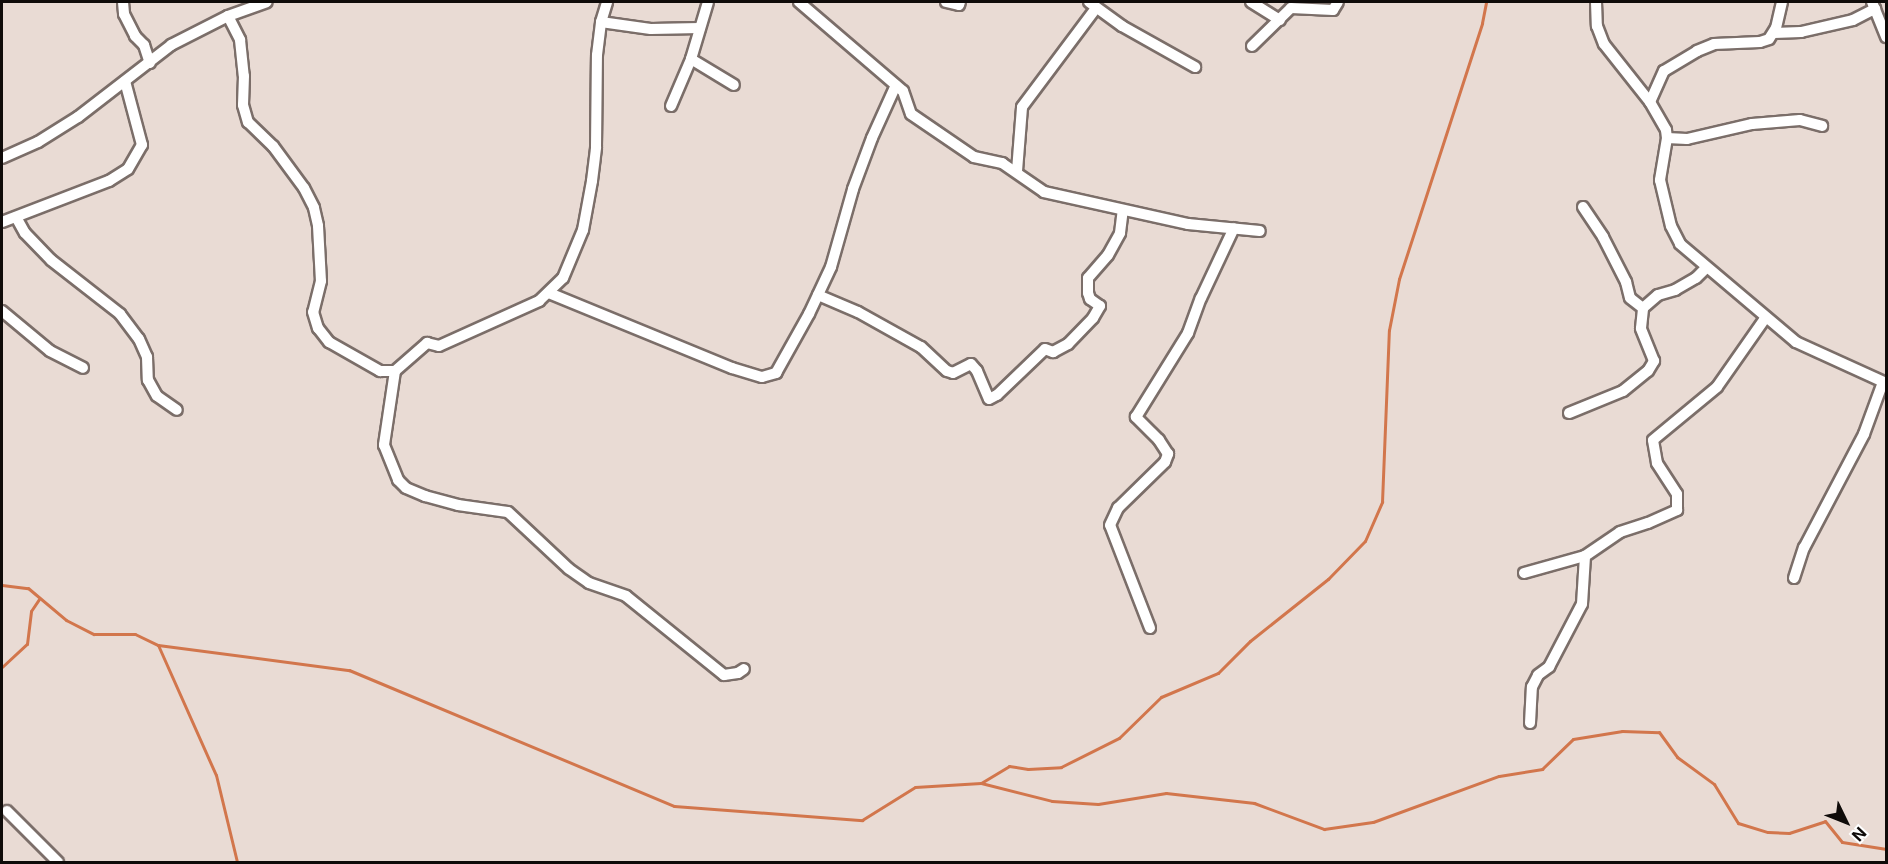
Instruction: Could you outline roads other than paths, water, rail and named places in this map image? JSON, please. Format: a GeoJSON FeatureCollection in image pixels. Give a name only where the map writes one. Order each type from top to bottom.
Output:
{"type":"FeatureCollection","features":[{"type":"Feature","properties":{"kind":"street"},"geometry":{"type":"LineString","coordinates":[[123,2],[124,14],[135,36],[144,45],[150,63]]}},
{"type":"Feature","properties":{"kind":"street"},"geometry":{"type":"LineString","coordinates":[[2,158],[38,142],[78,117],[171,45],[245,6],[267,2]]}},
{"type":"Feature","properties":{"kind":"street"},"geometry":{"type":"LineString","coordinates":[[607,2],[601,22],[597,55],[596,147],[583,230],[563,278],[539,300],[440,346],[427,343],[395,371],[384,445],[398,480],[406,488],[458,505],[508,512],[569,568],[589,583],[626,596],[724,675],[738,673],[744,669]]}},
{"type":"Feature","properties":{"kind":"street"},"geometry":{"type":"LineString","coordinates":[[671,106],[691,58],[708,2]]}},
{"type":"Feature","properties":{"kind":"street"},"geometry":{"type":"LineString","coordinates":[[799,2],[903,91],[911,114],[974,157],[1002,162],[1044,192],[1188,224],[1260,231]]}},
{"type":"Feature","properties":{"kind":"street"},"geometry":{"type":"LineString","coordinates":[[946,2],[958,5],[960,2]]}},
{"type":"Feature","properties":{"kind":"street"},"geometry":{"type":"LineString","coordinates":[[1251,2],[1280,20]]}},
{"type":"Feature","properties":{"kind":"street"},"geometry":{"type":"LineString","coordinates":[[1252,46],[1291,8],[1333,10],[1338,2]]}},
{"type":"Feature","properties":{"kind":"street"},"geometry":{"type":"LineString","coordinates":[[1596,2],[1597,26],[1604,44],[1662,120],[1667,138],[1660,169],[1662,195],[1680,244],[1796,342],[1885,383],[1864,434],[1804,548],[1794,578]]}},
{"type":"Feature","properties":{"kind":"street"},"geometry":{"type":"LineString","coordinates":[[1650,102],[1664,70],[1677,62],[1714,44],[1760,42],[1769,39],[1782,2]]}},
{"type":"Feature","properties":{"kind":"street"},"geometry":{"type":"LineString","coordinates":[[1017,171],[1022,108],[1092,4],[1195,67]]}},
{"type":"Feature","properties":{"kind":"street"},"geometry":{"type":"LineString","coordinates":[[1773,33],[1801,32],[1853,20],[1873,5],[1887,37]]}},
{"type":"Feature","properties":{"kind":"street"},"geometry":{"type":"LineString","coordinates":[[228,16],[240,40],[244,76],[243,105],[248,123],[273,146],[304,188],[314,208],[318,226],[321,281],[313,312],[318,328],[329,342],[380,371],[395,371]]}},
{"type":"Feature","properties":{"kind":"street"},"geometry":{"type":"LineString","coordinates":[[601,22],[651,29],[700,28]]}},
{"type":"Feature","properties":{"kind":"street"},"geometry":{"type":"LineString","coordinates":[[691,58],[734,85]]}},
{"type":"Feature","properties":{"kind":"street"},"geometry":{"type":"LineString","coordinates":[[2,222],[109,182],[128,169],[137,158],[142,145],[125,81]]}},
{"type":"Feature","properties":{"kind":"street"},"geometry":{"type":"LineString","coordinates":[[549,293],[732,368],[762,377],[776,373],[831,267],[853,189],[872,138],[896,85]]}},
{"type":"Feature","properties":{"kind":"street"},"geometry":{"type":"LineString","coordinates":[[1667,138],[1688,139],[1752,124],[1800,120],[1822,126]]}},
{"type":"Feature","properties":{"kind":"street"},"geometry":{"type":"LineString","coordinates":[[1583,207],[1603,237],[1626,282],[1630,298],[1643,308]]}},
{"type":"Feature","properties":{"kind":"street"},"geometry":{"type":"LineString","coordinates":[[818,295],[858,312],[921,347],[947,371],[953,373],[970,364],[977,371],[989,399],[997,395],[1045,350],[1053,352],[1068,344],[1093,318],[1100,306],[1090,299],[1088,278],[1108,255],[1120,233],[1123,210]]}},
{"type":"Feature","properties":{"kind":"street"},"geometry":{"type":"LineString","coordinates":[[16,217],[25,233],[51,261],[120,314],[139,339],[147,357],[148,380],[157,396],[177,410]]}},
{"type":"Feature","properties":{"kind":"street"},"geometry":{"type":"LineString","coordinates":[[1150,628],[1110,525],[1118,508],[1165,462],[1168,454],[1159,440],[1136,417],[1188,333],[1201,298],[1234,228]]}},
{"type":"Feature","properties":{"kind":"street"},"geometry":{"type":"LineString","coordinates":[[1569,413],[1623,391],[1648,371],[1654,361],[1641,328],[1643,308],[1658,295],[1675,290],[1696,278],[1706,268]]}},
{"type":"Feature","properties":{"kind":"street"},"geometry":{"type":"LineString","coordinates":[[2,311],[50,351],[83,369]]}},
{"type":"Feature","properties":{"kind":"street"},"geometry":{"type":"LineString","coordinates":[[1524,573],[1585,556],[1620,532],[1648,524],[1677,510],[1677,494],[1657,463],[1653,440],[1717,387],[1766,317]]}},
{"type":"Feature","properties":{"kind":"street"},"geometry":{"type":"LineString","coordinates":[[1530,723],[1532,687],[1538,675],[1548,667],[1582,604],[1585,556]]}},
{"type":"Feature","properties":{"kind":"street"},"geometry":{"type":"LineString","coordinates":[[7,810],[58,862]]}},
{"type":"Feature","properties":{"kind":"waterway"},"geometry":{"type":"LineString","coordinates":[[981,783],[1009,766],[1028,769],[1061,767],[1119,738],[1161,697],[1218,673],[1250,641],[1328,579],[1365,541],[1382,502],[1389,330],[1399,279],[1482,23],[1486,2]]}},
{"type":"Feature","properties":{"kind":"waterway"},"geometry":{"type":"LineString","coordinates":[[2,585],[28,588],[66,620],[94,634],[135,634],[158,645],[349,670],[674,806],[862,820],[915,787],[981,783],[1052,801],[1098,804],[1166,793],[1254,803],[1324,829],[1373,822],[1499,776],[1542,769],[1573,739],[1622,731],[1659,732],[1677,757],[1714,784],[1738,823],[1768,832],[1789,833],[1825,821],[1842,842],[1886,849]]}},
{"type":"Feature","properties":{"kind":"waterway"},"geometry":{"type":"LineString","coordinates":[[2,667],[27,644],[31,611],[39,599]]}},
{"type":"Feature","properties":{"kind":"waterway"},"geometry":{"type":"LineString","coordinates":[[158,645],[216,775],[237,862]]}}]}
